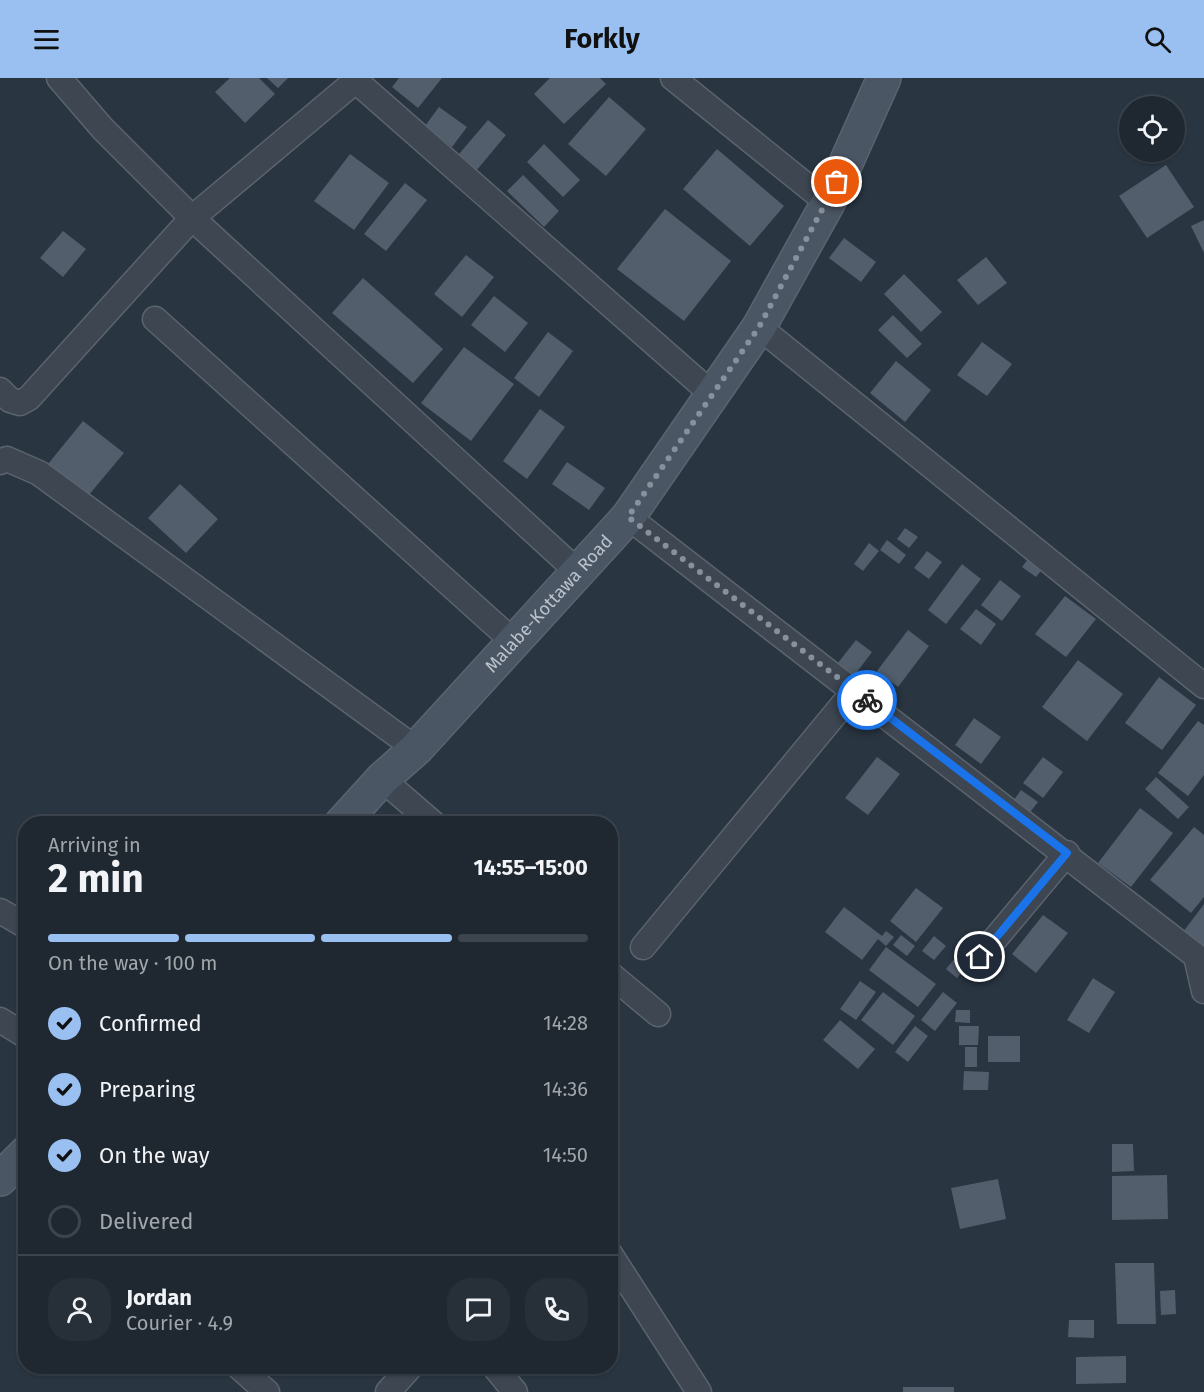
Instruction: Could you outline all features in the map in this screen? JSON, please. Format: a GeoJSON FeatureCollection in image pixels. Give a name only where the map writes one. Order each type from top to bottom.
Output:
{"type":"FeatureCollection","features":[{"type":"Feature","properties":{"kind":"main road","name":"Malabe-Kottawa Road"},"geometry":{"type":"LineString","coordinates":[[348,816],[382,779],[416,749],[628,517],[759,327],[828,203],[884,78]]}},
{"type":"Feature","properties":{"kind":"street"},"geometry":{"type":"LineString","coordinates":[[59,78],[103,129],[192,218],[579,573]]}},
{"type":"Feature","properties":{"kind":"street"},"geometry":{"type":"LineString","coordinates":[[673,78],[828,203]]}},
{"type":"Feature","properties":{"kind":"street"},"geometry":{"type":"LineString","coordinates":[[0,390],[10,400],[20,403],[29,398],[192,218],[358,80],[712,394]]}},
{"type":"Feature","properties":{"kind":"street"},"geometry":{"type":"LineString","coordinates":[[155,320],[514,642]]}},
{"type":"Feature","properties":{"kind":"street"},"geometry":{"type":"LineString","coordinates":[[759,327],[1204,686]]}},
{"type":"Feature","properties":{"kind":"street"},"geometry":{"type":"LineString","coordinates":[[0,462],[7,459],[39,472],[416,749]]}},
{"type":"Feature","properties":{"kind":"street"},"geometry":{"type":"LineString","coordinates":[[628,517],[1067,853],[1196,956],[1204,991]]}},
{"type":"Feature","properties":{"kind":"street"},"geometry":{"type":"LineString","coordinates":[[643,947],[855,690]]}},
{"type":"Feature","properties":{"kind":"street"},"geometry":{"type":"LineString","coordinates":[[382,779],[425,816]]}},
{"type":"Feature","properties":{"kind":"street"},"geometry":{"type":"LineString","coordinates":[[980,957],[1067,853]]}},
{"type":"Feature","properties":{"kind":"street"},"geometry":{"type":"LineString","coordinates":[[0,911],[18,921]]}},
{"type":"Feature","properties":{"kind":"street"},"geometry":{"type":"LineString","coordinates":[[618,981],[658,1014]]}},
{"type":"Feature","properties":{"kind":"street"},"geometry":{"type":"LineString","coordinates":[[0,1020],[18,1031]]}},
{"type":"Feature","properties":{"kind":"street"},"geometry":{"type":"LineString","coordinates":[[618,1266],[699,1392]]}},
{"type":"Feature","properties":{"kind":"street"},"geometry":{"type":"LineString","coordinates":[[247,1374],[267,1392]]}},
{"type":"Feature","properties":{"kind":"street"},"geometry":{"type":"LineString","coordinates":[[388,1392],[404,1374]]}},
{"type":"Feature","properties":{"kind":"street"},"geometry":{"type":"LineString","coordinates":[[500,1374],[514,1392]]}},
{"type":"Feature","properties":{"kind":"building"},"geometry":{"type":"Polygon","coordinates":[[[230,78],[259,78],[275,94],[245,123],[215,92],[230,78]]]}},
{"type":"Feature","properties":{"kind":"building"},"geometry":{"type":"Polygon","coordinates":[[[267,78],[288,78],[278,88],[267,78]]]}},
{"type":"Feature","properties":{"kind":"building"},"geometry":{"type":"Polygon","coordinates":[[[399,78],[442,78],[418,108],[392,87],[399,78]]]}},
{"type":"Feature","properties":{"kind":"building"},"geometry":{"type":"Polygon","coordinates":[[[550,78],[600,78],[606,84],[564,124],[534,94],[550,78]]]}},
{"type":"Feature","properties":{"kind":"building"},"geometry":{"type":"Polygon","coordinates":[[[609,97],[646,129],[606,176],[568,144],[609,97]]]}},
{"type":"Feature","properties":{"kind":"building"},"geometry":{"type":"Polygon","coordinates":[[[439,107],[467,127],[452,147],[425,126],[439,107]]]}},
{"type":"Feature","properties":{"kind":"building"},"geometry":{"type":"Polygon","coordinates":[[[488,120],[506,135],[471,177],[453,161],[488,120]]]}},
{"type":"Feature","properties":{"kind":"building"},"geometry":{"type":"Polygon","coordinates":[[[544,144],[580,180],[563,197],[527,162],[544,144]]]}},
{"type":"Feature","properties":{"kind":"building"},"geometry":{"type":"Polygon","coordinates":[[[717,149],[784,206],[750,246],[683,189],[717,149]]]}},
{"type":"Feature","properties":{"kind":"building"},"geometry":{"type":"Polygon","coordinates":[[[350,154],[389,183],[354,230],[314,201],[350,154]]]}},
{"type":"Feature","properties":{"kind":"building"},"geometry":{"type":"Polygon","coordinates":[[[1166,165],[1194,207],[1147,238],[1119,196],[1166,165]]]}},
{"type":"Feature","properties":{"kind":"building"},"geometry":{"type":"Polygon","coordinates":[[[523,175],[559,211],[544,227],[507,191],[523,175]]]}},
{"type":"Feature","properties":{"kind":"building"},"geometry":{"type":"Polygon","coordinates":[[[405,183],[427,200],[386,251],[364,234],[405,183]]]}},
{"type":"Feature","properties":{"kind":"building"},"geometry":{"type":"Polygon","coordinates":[[[665,209],[731,261],[684,321],[617,269],[665,209]]]}},
{"type":"Feature","properties":{"kind":"building"},"geometry":{"type":"Polygon","coordinates":[[[1204,220],[1204,253],[1191,226],[1204,220]]]}},
{"type":"Feature","properties":{"kind":"building"},"geometry":{"type":"Polygon","coordinates":[[[63,231],[86,249],[63,277],[40,258],[63,231]]]}},
{"type":"Feature","properties":{"kind":"building"},"geometry":{"type":"Polygon","coordinates":[[[844,238],[876,262],[861,282],[829,258],[844,238]]]}},
{"type":"Feature","properties":{"kind":"building"},"geometry":{"type":"Polygon","coordinates":[[[466,255],[494,277],[462,317],[434,294],[466,255]]]}},
{"type":"Feature","properties":{"kind":"building"},"geometry":{"type":"Polygon","coordinates":[[[986,257],[1007,283],[978,305],[957,280],[986,257]]]}},
{"type":"Feature","properties":{"kind":"building"},"geometry":{"type":"Polygon","coordinates":[[[904,274],[942,312],[921,332],[884,294],[904,274]]]}},
{"type":"Feature","properties":{"kind":"building"},"geometry":{"type":"Polygon","coordinates":[[[363,278],[443,349],[413,383],[332,313],[363,278]]]}},
{"type":"Feature","properties":{"kind":"building"},"geometry":{"type":"Polygon","coordinates":[[[494,296],[528,323],[505,352],[471,325],[494,296]]]}},
{"type":"Feature","properties":{"kind":"building"},"geometry":{"type":"Polygon","coordinates":[[[893,315],[922,344],[907,358],[878,330],[893,315]]]}},
{"type":"Feature","properties":{"kind":"building"},"geometry":{"type":"Polygon","coordinates":[[[548,332],[573,351],[539,397],[514,378],[548,332]]]}},
{"type":"Feature","properties":{"kind":"building"},"geometry":{"type":"Polygon","coordinates":[[[982,342],[1012,364],[987,396],[957,375],[982,342]]]}},
{"type":"Feature","properties":{"kind":"building"},"geometry":{"type":"Polygon","coordinates":[[[464,347],[514,384],[471,441],[421,403],[464,347]]]}},
{"type":"Feature","properties":{"kind":"building"},"geometry":{"type":"Polygon","coordinates":[[[896,361],[931,390],[905,422],[870,393],[896,361]]]}},
{"type":"Feature","properties":{"kind":"building"},"geometry":{"type":"Polygon","coordinates":[[[540,409],[565,427],[527,479],[503,461],[540,409]]]}},
{"type":"Feature","properties":{"kind":"building"},"geometry":{"type":"Polygon","coordinates":[[[83,421],[124,453],[88,496],[48,464],[83,421]]]}},
{"type":"Feature","properties":{"kind":"building"},"geometry":{"type":"Polygon","coordinates":[[[567,462],[605,488],[589,510],[552,484],[567,462]]]}},
{"type":"Feature","properties":{"kind":"building"},"geometry":{"type":"Polygon","coordinates":[[[180,484],[218,519],[186,553],[148,518],[180,484]]]}},
{"type":"Feature","properties":{"kind":"building"},"geometry":{"type":"Polygon","coordinates":[[[905,528],[918,537],[909,548],[897,539],[905,528]]]}},
{"type":"Feature","properties":{"kind":"building"},"geometry":{"type":"Polygon","coordinates":[[[887,540],[906,555],[899,564],[880,550],[887,540]]]}},
{"type":"Feature","properties":{"kind":"building"},"geometry":{"type":"Polygon","coordinates":[[[869,543],[879,551],[863,571],[854,564],[869,543]]]}},
{"type":"Feature","properties":{"kind":"building"},"geometry":{"type":"Polygon","coordinates":[[[927,551],[942,562],[929,579],[914,568],[927,551]]]}},
{"type":"Feature","properties":{"kind":"building"},"geometry":{"type":"Polygon","coordinates":[[[1030,556],[1044,567],[1036,577],[1022,567],[1030,556]]]}},
{"type":"Feature","properties":{"kind":"building"},"geometry":{"type":"Polygon","coordinates":[[[962,564],[981,579],[946,624],[928,610],[962,564]]]}},
{"type":"Feature","properties":{"kind":"building"},"geometry":{"type":"Polygon","coordinates":[[[1000,580],[1021,596],[1002,621],[981,605],[1000,580]]]}},
{"type":"Feature","properties":{"kind":"building"},"geometry":{"type":"Polygon","coordinates":[[[1065,596],[1096,619],[1066,657],[1035,634],[1065,596]]]}},
{"type":"Feature","properties":{"kind":"building"},"geometry":{"type":"Polygon","coordinates":[[[976,609],[996,624],[981,645],[960,629],[976,609]]]}},
{"type":"Feature","properties":{"kind":"building"},"geometry":{"type":"Polygon","coordinates":[[[908,630],[929,646],[898,687],[877,671],[908,630]]]}},
{"type":"Feature","properties":{"kind":"building"},"geometry":{"type":"Polygon","coordinates":[[[856,640],[872,652],[854,676],[837,664],[856,640]]]}},
{"type":"Feature","properties":{"kind":"building"},"geometry":{"type":"Polygon","coordinates":[[[1078,660],[1123,694],[1087,741],[1042,707],[1078,660]]]}},
{"type":"Feature","properties":{"kind":"building"},"geometry":{"type":"Polygon","coordinates":[[[1159,677],[1196,705],[1162,750],[1125,723],[1159,677]]]}},
{"type":"Feature","properties":{"kind":"building"},"geometry":{"type":"Polygon","coordinates":[[[974,718],[1001,737],[981,764],[955,745],[974,718]]]}},
{"type":"Feature","properties":{"kind":"building"},"geometry":{"type":"Polygon","coordinates":[[[1198,721],[1204,725],[1204,775],[1188,796],[1158,773],[1198,721]]]}},
{"type":"Feature","properties":{"kind":"building"},"geometry":{"type":"Polygon","coordinates":[[[877,757],[900,774],[868,815],[845,798],[877,757]]]}},
{"type":"Feature","properties":{"kind":"building"},"geometry":{"type":"Polygon","coordinates":[[[1043,757],[1063,772],[1043,798],[1023,783],[1043,757]]]}},
{"type":"Feature","properties":{"kind":"building"},"geometry":{"type":"Polygon","coordinates":[[[1156,777],[1189,807],[1178,819],[1145,789],[1156,777]]]}},
{"type":"Feature","properties":{"kind":"building"},"geometry":{"type":"Polygon","coordinates":[[[1021,790],[1038,802],[1027,816],[1011,804],[1021,790]]]}},
{"type":"Feature","properties":{"kind":"building"},"geometry":{"type":"Polygon","coordinates":[[[1140,808],[1173,833],[1131,887],[1098,863],[1140,808]]]}},
{"type":"Feature","properties":{"kind":"building"},"geometry":{"type":"Polygon","coordinates":[[[1194,827],[1204,835],[1204,897],[1191,913],[1150,880],[1194,827]]]}},
{"type":"Feature","properties":{"kind":"building"},"geometry":{"type":"Polygon","coordinates":[[[916,888],[943,908],[916,942],[890,921],[916,888]]]}},
{"type":"Feature","properties":{"kind":"building"},"geometry":{"type":"Polygon","coordinates":[[[1204,904],[1204,954],[1180,936],[1204,904]]]}},
{"type":"Feature","properties":{"kind":"building"},"geometry":{"type":"Polygon","coordinates":[[[844,907],[882,936],[886,931],[894,937],[886,946],[878,939],[862,960],[825,932],[844,907]]]}},
{"type":"Feature","properties":{"kind":"building"},"geometry":{"type":"Polygon","coordinates":[[[1043,915],[1068,933],[1036,973],[1012,954],[1043,915]]]}},
{"type":"Feature","properties":{"kind":"building"},"geometry":{"type":"Polygon","coordinates":[[[901,935],[915,946],[907,956],[893,945],[901,935]]]}},
{"type":"Feature","properties":{"kind":"building"},"geometry":{"type":"Polygon","coordinates":[[[934,936],[946,946],[934,960],[922,951],[934,936]]]}},
{"type":"Feature","properties":{"kind":"building"},"geometry":{"type":"Polygon","coordinates":[[[969,941],[980,950],[957,978],[946,969],[969,941]]]}},
{"type":"Feature","properties":{"kind":"building"},"geometry":{"type":"Polygon","coordinates":[[[886,947],[936,984],[918,1007],[869,970],[886,947]]]}},
{"type":"Feature","properties":{"kind":"building"},"geometry":{"type":"Polygon","coordinates":[[[1093,978],[1115,992],[1089,1033],[1067,1020],[1093,978]]]}},
{"type":"Feature","properties":{"kind":"building"},"geometry":{"type":"Polygon","coordinates":[[[860,981],[876,992],[856,1020],[840,1009],[860,981]]]}},
{"type":"Feature","properties":{"kind":"building"},"geometry":{"type":"Polygon","coordinates":[[[883,992],[915,1016],[893,1045],[861,1020],[883,992]]]}},
{"type":"Feature","properties":{"kind":"building"},"geometry":{"type":"Polygon","coordinates":[[[943,992],[957,1003],[935,1031],[921,1020],[943,992]]]}},
{"type":"Feature","properties":{"kind":"building"},"geometry":{"type":"Polygon","coordinates":[[[956,1010],[970,1010],[970,1023],[955,1022],[956,1010]]]}},
{"type":"Feature","properties":{"kind":"building"},"geometry":{"type":"Polygon","coordinates":[[[840,1020],[875,1049],[858,1069],[823,1040],[840,1020]]]}},
{"type":"Feature","properties":{"kind":"building"},"geometry":{"type":"Polygon","coordinates":[[[915,1026],[928,1036],[908,1062],[895,1052],[915,1026]]]}},
{"type":"Feature","properties":{"kind":"building"},"geometry":{"type":"Polygon","coordinates":[[[959,1026],[979,1026],[978,1045],[959,1045],[959,1026]]]}},
{"type":"Feature","properties":{"kind":"building"},"geometry":{"type":"Polygon","coordinates":[[[988,1036],[1020,1036],[1020,1062],[988,1062],[988,1036]]]}},
{"type":"Feature","properties":{"kind":"building"},"geometry":{"type":"Polygon","coordinates":[[[965,1047],[977,1047],[977,1067],[965,1067],[965,1047]]]}},
{"type":"Feature","properties":{"kind":"building"},"geometry":{"type":"Polygon","coordinates":[[[964,1071],[989,1072],[988,1090],[963,1090],[964,1071]]]}},
{"type":"Feature","properties":{"kind":"building"},"geometry":{"type":"Polygon","coordinates":[[[1112,1144],[1133,1144],[1134,1171],[1112,1172],[1112,1144]]]}},
{"type":"Feature","properties":{"kind":"building"},"geometry":{"type":"Polygon","coordinates":[[[1167,1175],[1168,1219],[1112,1220],[1112,1176],[1167,1175]]]}},
{"type":"Feature","properties":{"kind":"building"},"geometry":{"type":"Polygon","coordinates":[[[998,1179],[1006,1219],[960,1229],[951,1188],[998,1179]]]}},
{"type":"Feature","properties":{"kind":"building"},"geometry":{"type":"Polygon","coordinates":[[[1115,1263],[1154,1263],[1156,1324],[1117,1324],[1115,1263]]]}},
{"type":"Feature","properties":{"kind":"building"},"geometry":{"type":"Polygon","coordinates":[[[1175,1290],[1176,1314],[1161,1315],[1160,1291],[1175,1290]]]}},
{"type":"Feature","properties":{"kind":"building"},"geometry":{"type":"Polygon","coordinates":[[[1069,1320],[1094,1320],[1094,1338],[1068,1337],[1069,1320]]]}},
{"type":"Feature","properties":{"kind":"building"},"geometry":{"type":"Polygon","coordinates":[[[1126,1356],[1126,1383],[1076,1384],[1076,1357],[1126,1356]]]}},
{"type":"Feature","properties":{"kind":"building"},"geometry":{"type":"Polygon","coordinates":[[[903,1387],[954,1387],[954,1392],[903,1392],[903,1387]]]}},
{"type":"Feature","properties":{"kind":"way so far"},"geometry":{"type":"LineString","coordinates":[[837,182],[828,203],[759,327],[628,517],[867,700]]}},
{"type":"Feature","properties":{"kind":"route"},"geometry":{"type":"LineString","coordinates":[[867,700],[1067,853],[980,957]]}}]}
